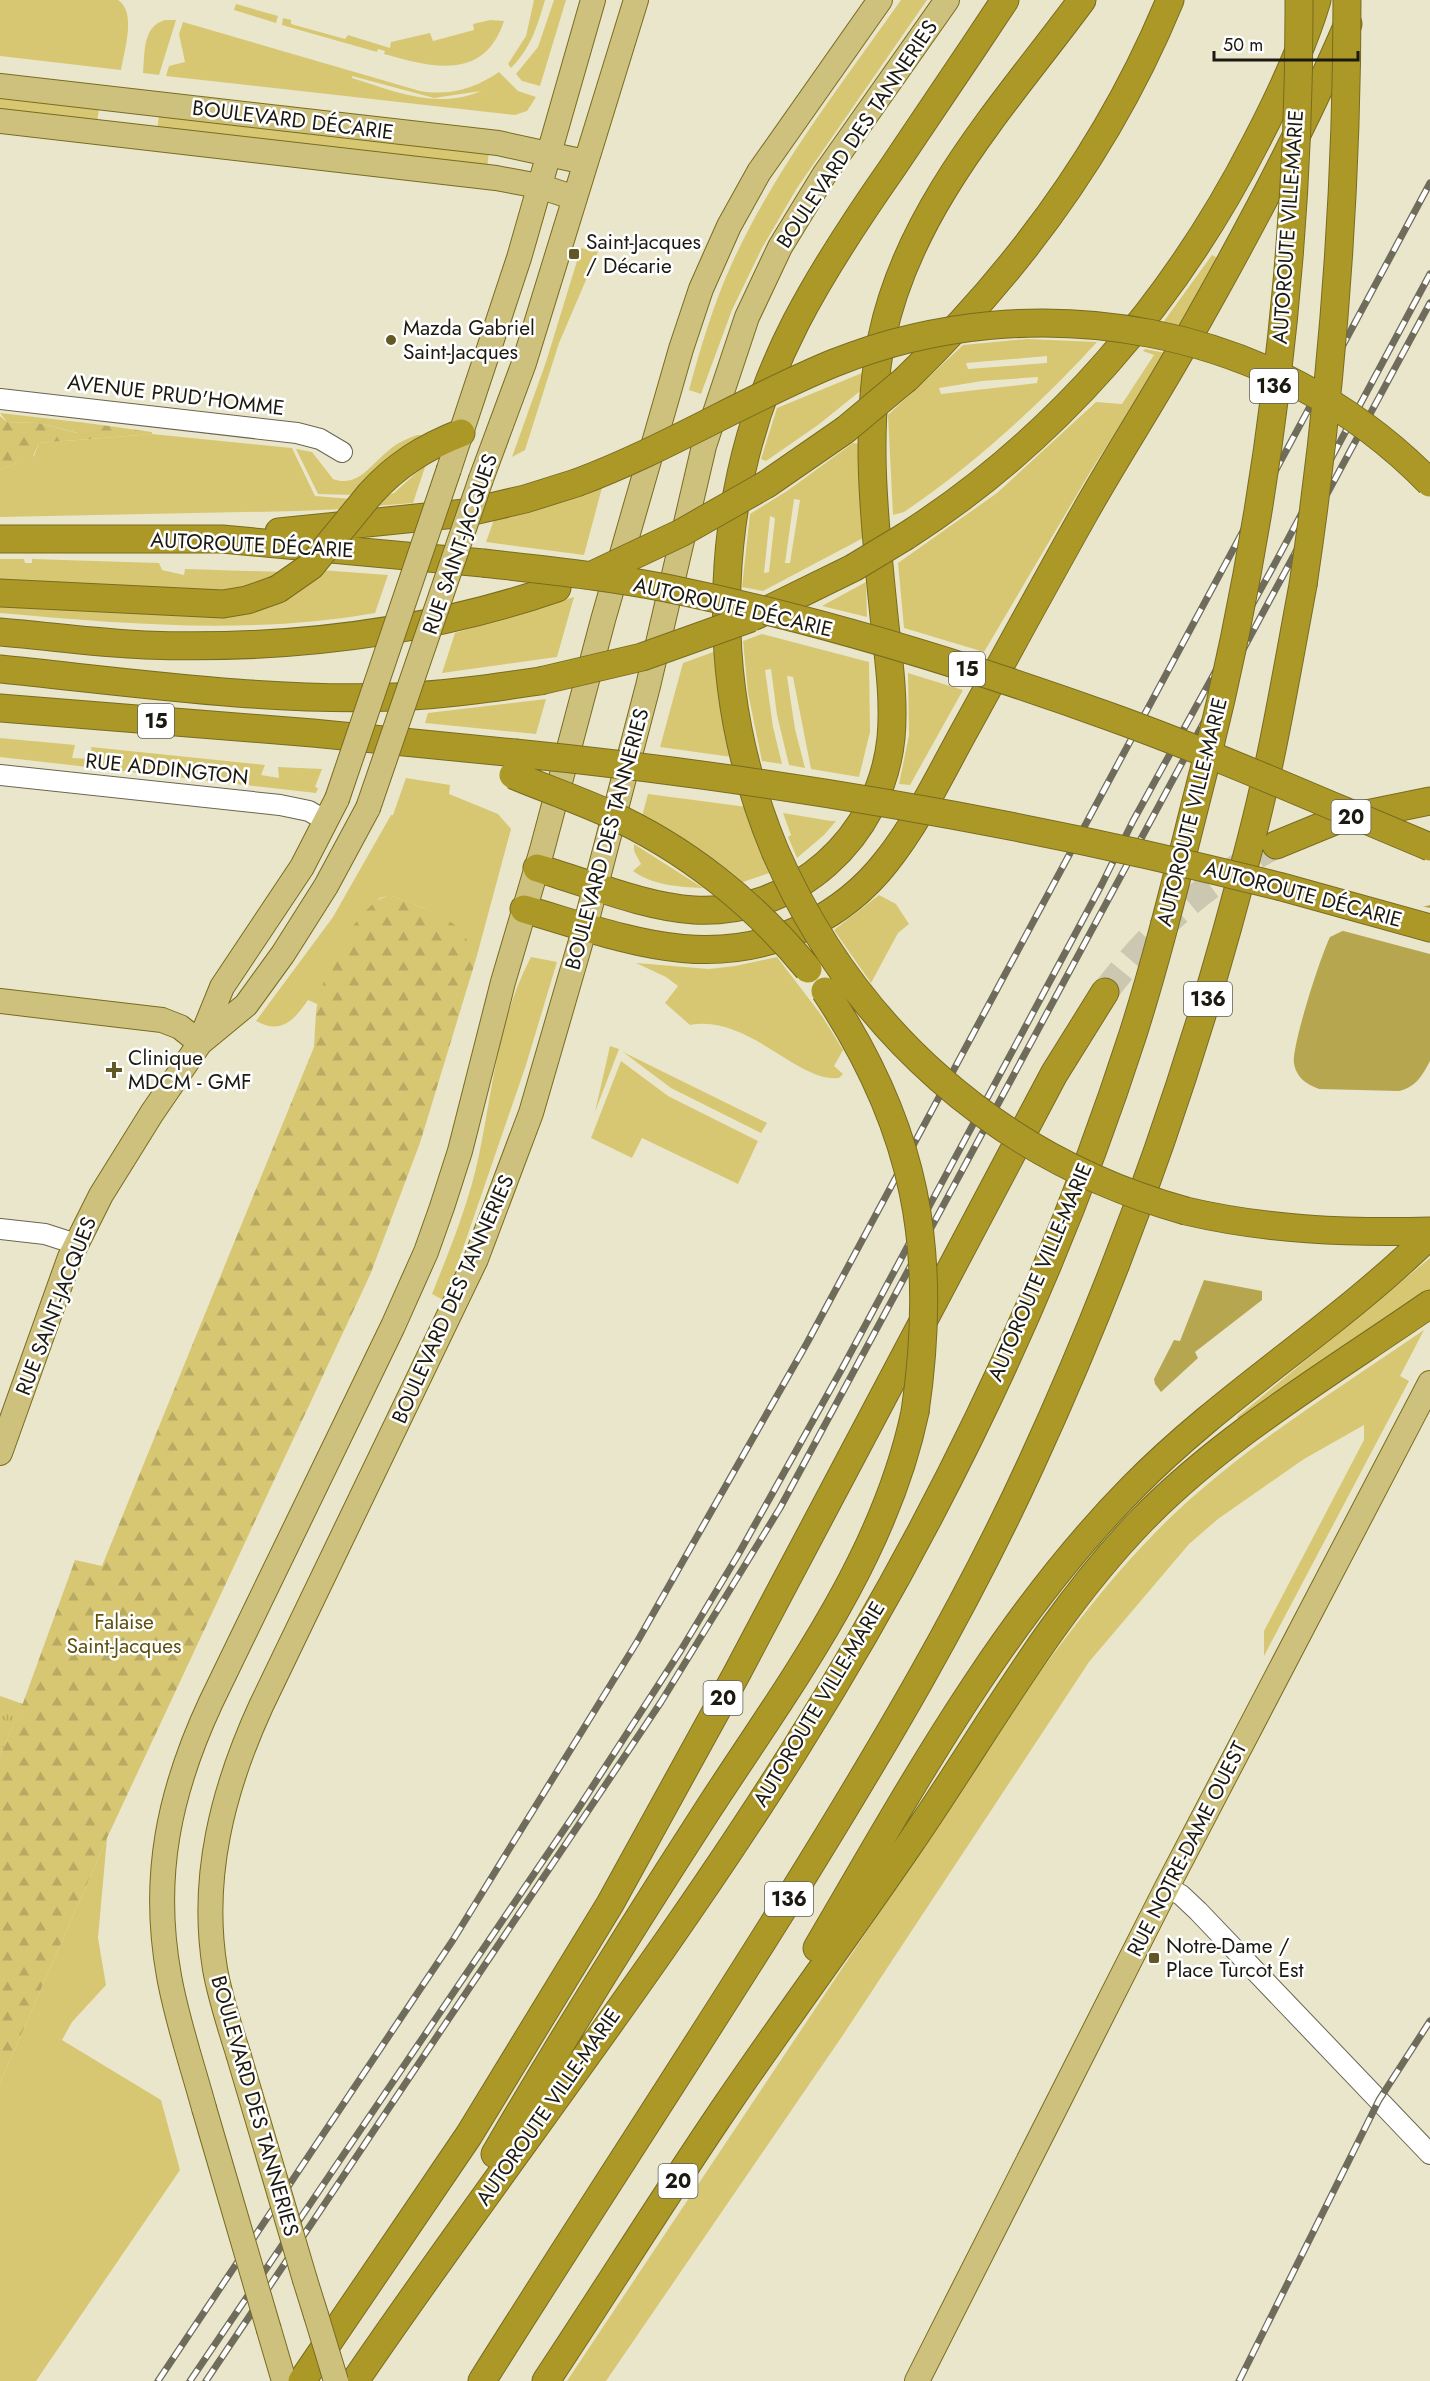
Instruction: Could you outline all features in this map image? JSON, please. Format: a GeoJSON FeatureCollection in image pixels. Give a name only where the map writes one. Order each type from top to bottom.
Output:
{"type":"FeatureCollection","features":[{"type":"Feature","properties":{"kind":"highway"},"geometry":{"type":"LineString","coordinates":[[1005,0],[861,215],[812,294],[773,373],[748,441],[736,494],[728,554],[725,614],[728,662],[741,751],[753,793],[775,851],[799,903],[842,973],[894,1036],[943,1082],[1007,1131],[1056,1159],[1127,1192],[1186,1211],[1249,1224],[1290,1228],[1430,1233]]}},
{"type":"Feature","properties":{"kind":"highway"},"geometry":{"type":"LineString","coordinates":[[537,868],[644,901],[678,908],[718,910],[753,903],[785,891],[820,870],[847,843],[867,814],[884,775],[892,720],[872,451],[875,380],[888,316],[908,258],[938,199],[1082,0]]}},
{"type":"Feature","properties":{"kind":"highway"},"geometry":{"type":"LineString","coordinates":[[0,632],[143,645],[277,644],[416,627],[491,610],[557,588],[652,548],[767,484],[845,430],[906,379],[972,314],[1004,277],[1080,175],[1147,57],[1170,0]]}},
{"type":"Feature","properties":{"kind":"highway","name":"AUTOROUTE VILLE-MARIE"},"geometry":{"type":"LineString","coordinates":[[355,2381],[625,1999],[774,1782],[856,1647],[951,1472],[1019,1329],[1091,1153],[1142,1004],[1204,766],[1237,620],[1273,395],[1282,318],[1295,154],[1299,0]]}},
{"type":"Feature","properties":{"kind":"highway"},"geometry":{"type":"LineString","coordinates":[[0,669],[198,688],[360,697],[435,695],[540,681],[642,657],[751,618],[853,568],[906,536],[966,494],[1045,427],[1116,353],[1192,253],[1245,164],[1295,63],[1317,0]]}},
{"type":"Feature","properties":{"kind":"highway","name":"136"},"geometry":{"type":"LineString","coordinates":[[482,2381],[859,1786],[959,1608],[1030,1467],[1125,1242],[1155,1160],[1210,993],[1252,836],[1303,585],[1320,465],[1341,236],[1347,0]]}},
{"type":"Feature","properties":{"kind":"highway"},"geometry":{"type":"LineString","coordinates":[[524,909],[672,949],[708,951],[749,946],[787,935],[823,918],[857,893],[887,861],[939,778],[1084,513],[1184,345],[1244,237],[1293,144],[1358,0]]}},
{"type":"Feature","properties":{"kind":"highway"},"geometry":{"type":"LineString","coordinates":[[222,539],[465,513],[525,499],[576,483],[643,455],[812,373],[856,356],[945,331],[994,324],[1045,322],[1097,325],[1170,336],[1254,363],[1301,386],[1367,428],[1430,483]]}},
{"type":"Feature","properties":{"kind":"highway"},"geometry":{"type":"LineString","coordinates":[[0,593],[223,604],[247,600],[278,589],[311,566],[390,473],[410,458],[461,433]]}},
{"type":"Feature","properties":{"kind":"highway","name":"AUTOROUTE DÉCARIE"},"geometry":{"type":"LineString","coordinates":[[0,538],[222,539],[483,563],[570,573],[664,588],[789,617],[925,656],[1130,724],[1430,847]]}},
{"type":"Feature","properties":{"kind":"highway","name":"AUTOROUTE DÉCARIE"},"geometry":{"type":"LineString","coordinates":[[0,708],[313,733],[445,747],[514,764],[695,772],[1049,832],[1239,876],[1430,928]]}},
{"type":"Feature","properties":{"kind":"highway"},"geometry":{"type":"LineString","coordinates":[[402,2312],[599,1977],[761,1728],[845,1591],[892,1495],[915,1412],[926,1302],[923,1255],[913,1189],[894,1121],[876,1079],[825,991],[808,969],[750,908],[682,854],[514,764]]}},
{"type":"Feature","properties":{"kind":"highway","name":"20"},"geometry":{"type":"LineString","coordinates":[[1276,845],[1337,820],[1430,801]]}},
{"type":"Feature","properties":{"kind":"highway","name":"20"},"geometry":{"type":"LineString","coordinates":[[289,2377],[469,2135],[589,1941],[674,1791],[1054,1074],[1105,992]]}},
{"type":"Feature","properties":{"kind":"highway"},"geometry":{"type":"LineString","coordinates":[[727,2105],[937,1748],[1012,1631],[1063,1565],[1155,1465],[1362,1295],[1430,1233]]}},
{"type":"Feature","properties":{"kind":"highway","name":"20"},"geometry":{"type":"LineString","coordinates":[[546,2381],[727,2105],[913,1840],[1048,1633],[1122,1540],[1170,1494],[1227,1446],[1430,1304]]}},
{"type":"Feature","properties":{"kind":"main road","name":"RUE SAINT-JACQUES"},"geometry":{"type":"LineString","coordinates":[[0,1453],[75,1244],[123,1159],[200,1043],[222,987],[287,891],[337,799],[516,269],[593,0]]}},
{"type":"Feature","properties":{"kind":"main road","name":"RUE SAINT-JACQUES"},"geometry":{"type":"LineString","coordinates":[[200,1043],[246,1005],[283,954],[326,886],[368,808],[481,479],[520,375],[636,0]]}},
{"type":"Feature","properties":{"kind":"main road","name":"BOULEVARD DES TANNERIES"},"geometry":{"type":"LineString","coordinates":[[289,2377],[269,2330],[204,2108],[169,1978],[162,1904],[165,1843],[176,1788],[184,1762],[211,1702],[373,1369],[426,1252],[460,1150],[603,620],[681,349],[701,289],[729,226],[759,172],[880,0]]}},
{"type":"Feature","properties":{"kind":"main road","name":"BOULEVARD DES TANNERIES"},"geometry":{"type":"LineString","coordinates":[[336,2381],[215,1969],[210,1914],[213,1860],[229,1788],[257,1716],[476,1259],[531,1113],[585,927],[648,687],[704,446],[747,317],[780,247],[824,175],[947,0]]}},
{"type":"Feature","properties":{"kind":"main road","name":"BOULEVARD DÉCARIE"},"geometry":{"type":"LineString","coordinates":[[0,86],[498,143],[549,152],[585,162]]}},
{"type":"Feature","properties":{"kind":"main road","name":"BOULEVARD DÉCARIE"},"geometry":{"type":"LineString","coordinates":[[0,121],[496,178],[539,186],[575,198]]}},
{"type":"Feature","properties":{"kind":"main road"},"geometry":{"type":"LineString","coordinates":[[0,1001],[162,1020],[180,1028],[200,1043]]}},
{"type":"Feature","properties":{"kind":"main road","name":"RUE NOTRE-DAME OUEST"},"geometry":{"type":"LineString","coordinates":[[917,2381],[1167,1887],[1430,1383]]}},
{"type":"Feature","properties":{"kind":"street","name":"AVENUE PRUD'HOMME"},"geometry":{"type":"LineString","coordinates":[[0,399],[297,433],[320,439],[342,452]]}},
{"type":"Feature","properties":{"kind":"street","name":"RUE ADDINGTON"},"geometry":{"type":"LineString","coordinates":[[0,775],[280,805],[309,811],[326,821]]}},
{"type":"Feature","properties":{"kind":"street"},"geometry":{"type":"LineString","coordinates":[[0,1229],[45,1234],[75,1244]]}},
{"type":"Feature","properties":{"kind":"street"},"geometry":{"type":"LineString","coordinates":[[1167,1887],[1198,1911],[1430,2154]]}},
{"type":"Feature","properties":{"kind":"green space"},"geometry":{"type":"Polygon","coordinates":[[[0,0],[118,0],[124,6],[128,22],[121,70],[0,56],[0,0]]]}},
{"type":"Feature","properties":{"kind":"green space"},"geometry":{"type":"Polygon","coordinates":[[[534,0],[545,0],[528,45],[511,68],[508,64],[526,36],[534,0]]]}},
{"type":"Feature","properties":{"kind":"green space"},"geometry":{"type":"Polygon","coordinates":[[[554,0],[566,0],[540,86],[522,81],[516,74],[538,47],[554,0]]]}},
{"type":"Feature","properties":{"kind":"green space"},"geometry":{"type":"Polygon","coordinates":[[[901,0],[927,0],[797,188],[762,248],[732,310],[701,394],[689,390],[720,292],[750,226],[789,159],[901,0]]]}},
{"type":"Feature","properties":{"kind":"green space"},"geometry":{"type":"Polygon","coordinates":[[[236,4],[278,16],[276,23],[234,10],[236,4]]]}},
{"type":"Feature","properties":{"kind":"green space"},"geometry":{"type":"Polygon","coordinates":[[[283,18],[291,20],[291,24],[345,39],[348,35],[390,48],[391,42],[430,33],[433,41],[474,30],[473,24],[490,20],[504,21],[495,40],[483,54],[470,62],[437,65],[402,59],[384,54],[385,51],[378,49],[377,52],[282,25],[283,18]]]}},
{"type":"Feature","properties":{"kind":"green space"},"geometry":{"type":"Polygon","coordinates":[[[165,20],[176,20],[159,75],[143,73],[148,34],[158,23],[165,20]]]}},
{"type":"Feature","properties":{"kind":"green space"},"geometry":{"type":"Polygon","coordinates":[[[183,22],[420,91],[441,93],[461,90],[480,83],[499,72],[518,91],[536,97],[527,111],[515,115],[166,76],[169,66],[185,62],[179,34],[183,22]],[[352,76],[352,78],[400,93],[432,99],[448,99],[481,91],[434,98],[352,76]]]}},
{"type":"Feature","properties":{"kind":"green space"},"geometry":{"type":"Polygon","coordinates":[[[0,96],[99,108],[97,123],[0,112],[0,96]]]}},
{"type":"Feature","properties":{"kind":"green space"},"geometry":{"type":"Polygon","coordinates":[[[159,115],[489,152],[487,168],[157,130],[159,115]]]}},
{"type":"Feature","properties":{"kind":"green space"},"geometry":{"type":"Polygon","coordinates":[[[581,248],[598,252],[559,343],[525,450],[512,457],[546,362],[581,248]]]}},
{"type":"Feature","properties":{"kind":"green space"},"geometry":{"type":"Polygon","coordinates":[[[1212,255],[1219,259],[1181,328],[1162,324],[1212,255]]]}},
{"type":"Feature","properties":{"kind":"green space"},"geometry":{"type":"Polygon","coordinates":[[[1027,339],[1097,342],[1006,432],[931,493],[904,512],[893,515],[888,415],[963,345],[1027,339]],[[1047,356],[966,363],[968,369],[1047,363],[1047,356]],[[1038,377],[982,381],[939,388],[941,394],[1037,383],[1038,377]]]}},
{"type":"Feature","properties":{"kind":"green space"},"geometry":{"type":"Polygon","coordinates":[[[1145,349],[1166,353],[1092,469],[984,652],[904,628],[898,563],[997,493],[1096,402],[1122,404],[1154,355],[1143,351],[1145,349]]]}},
{"type":"Feature","properties":{"kind":"green space"},"geometry":{"type":"Polygon","coordinates":[[[867,371],[864,388],[818,425],[766,461],[761,459],[777,408],[867,371]]]}},
{"type":"Feature","properties":{"kind":"green space"},"geometry":{"type":"Polygon","coordinates":[[[0,413],[87,423],[78,433],[39,423],[7,422],[0,413]]]}},
{"type":"Feature","properties":{"kind":"green space"},"geometry":{"type":"Polygon","coordinates":[[[0,416],[7,422],[39,423],[77,433],[87,423],[152,432],[152,434],[39,443],[30,463],[17,463],[0,470],[0,416]]]}},
{"type":"Feature","properties":{"kind":"green space"},"geometry":{"type":"Polygon","coordinates":[[[152,434],[292,448],[315,496],[352,499],[344,509],[0,517],[0,470],[34,456],[39,443],[152,434]]]}},
{"type":"Feature","properties":{"kind":"green space"},"geometry":{"type":"Polygon","coordinates":[[[417,435],[424,435],[392,454],[355,495],[318,494],[296,449],[312,452],[333,479],[342,481],[357,478],[394,446],[417,435]]]}},
{"type":"Feature","properties":{"kind":"green space"},"geometry":{"type":"Polygon","coordinates":[[[853,443],[862,444],[865,537],[763,591],[742,587],[750,514],[787,491],[853,443]],[[794,499],[785,563],[790,563],[800,500],[794,499]],[[770,516],[764,573],[769,572],[775,518],[770,516]]]}},
{"type":"Feature","properties":{"kind":"green space"},"geometry":{"type":"Polygon","coordinates":[[[426,464],[413,503],[376,506],[385,495],[394,493],[426,464]]]}},
{"type":"Feature","properties":{"kind":"green space"},"geometry":{"type":"Polygon","coordinates":[[[603,484],[584,555],[486,542],[495,517],[603,484]]]}},
{"type":"Feature","properties":{"kind":"green space"},"geometry":{"type":"Polygon","coordinates":[[[0,559],[24,559],[25,563],[32,563],[32,559],[159,563],[162,570],[184,575],[185,569],[284,572],[272,579],[226,592],[0,581],[0,559]]]}},
{"type":"Feature","properties":{"kind":"green space"},"geometry":{"type":"Polygon","coordinates":[[[321,570],[388,575],[375,613],[328,620],[235,626],[140,624],[0,613],[0,603],[202,615],[321,570]]]}},
{"type":"Feature","properties":{"kind":"green space"},"geometry":{"type":"Polygon","coordinates":[[[866,582],[867,617],[822,606],[866,582]]]}},
{"type":"Feature","properties":{"kind":"green space"},"geometry":{"type":"Polygon","coordinates":[[[574,597],[557,657],[442,673],[455,633],[574,597]]]}},
{"type":"Feature","properties":{"kind":"green space"},"geometry":{"type":"Polygon","coordinates":[[[762,634],[869,662],[870,732],[859,777],[811,769],[793,677],[787,676],[795,729],[805,768],[789,765],[777,715],[771,669],[765,670],[773,727],[782,764],[762,761],[748,693],[743,641],[762,634]]]}},
{"type":"Feature","properties":{"kind":"green space"},"geometry":{"type":"Polygon","coordinates":[[[716,651],[732,757],[660,747],[683,663],[716,651]]]}},
{"type":"Feature","properties":{"kind":"green space"},"geometry":{"type":"Polygon","coordinates":[[[908,673],[963,690],[910,785],[899,784],[909,735],[908,673]]]}},
{"type":"Feature","properties":{"kind":"green space"},"geometry":{"type":"Polygon","coordinates":[[[546,699],[536,734],[425,723],[428,713],[546,699]]]}},
{"type":"Feature","properties":{"kind":"green space"},"geometry":{"type":"Polygon","coordinates":[[[0,738],[75,745],[72,758],[93,759],[91,747],[265,765],[261,775],[279,778],[278,767],[322,769],[315,787],[318,788],[316,793],[0,757],[0,738]]]}},
{"type":"Feature","properties":{"kind":"green space"},"geometry":{"type":"Polygon","coordinates":[[[406,778],[450,785],[449,794],[498,814],[511,829],[476,959],[467,947],[465,936],[424,908],[389,895],[380,898],[349,933],[317,1004],[308,1000],[298,1014],[280,1026],[265,1025],[256,1021],[333,917],[393,815],[406,778]]]}},
{"type":"Feature","properties":{"kind":"green space"},"geometry":{"type":"Polygon","coordinates":[[[648,794],[747,807],[772,872],[740,883],[642,816],[648,794]]]}},
{"type":"Feature","properties":{"kind":"green space"},"geometry":{"type":"Polygon","coordinates":[[[783,813],[836,821],[824,835],[797,858],[788,837],[791,835],[783,813]]]}},
{"type":"Feature","properties":{"kind":"green space"},"geometry":{"type":"Polygon","coordinates":[[[634,844],[703,888],[675,886],[640,876],[633,871],[641,864],[634,851],[634,844]]]}},
{"type":"Feature","properties":{"kind":"green space","name":"Falaise Saint-Jacques"},"geometry":{"type":"Polygon","coordinates":[[[389,895],[429,910],[458,927],[476,959],[420,1143],[370,1275],[107,1838],[0,2083],[0,1755],[23,1703],[75,1560],[102,1566],[314,1047],[317,1005],[326,976],[354,926],[377,901],[389,895]]]}},
{"type":"Feature","properties":{"kind":"green space"},"geometry":{"type":"Polygon","coordinates":[[[879,895],[896,904],[909,924],[898,933],[871,983],[834,930],[879,895]]]}},
{"type":"Feature","properties":{"kind":"green space"},"geometry":{"type":"Polygon","coordinates":[[[531,957],[557,962],[526,1065],[445,1301],[432,1294],[470,1191],[504,1029],[520,981],[531,957]]]}},
{"type":"Feature","properties":{"kind":"green space"},"geometry":{"type":"Polygon","coordinates":[[[777,957],[822,1016],[843,1050],[834,1066],[843,1074],[839,1078],[823,1077],[807,1070],[732,1029],[711,1024],[690,1025],[665,1003],[678,986],[666,977],[636,963],[709,969],[777,957]]]}},
{"type":"Feature","properties":{"kind":"green space"},"geometry":{"type":"Polygon","coordinates":[[[610,1046],[619,1049],[595,1112],[610,1046]]]}},
{"type":"Feature","properties":{"kind":"green space"},"geometry":{"type":"Polygon","coordinates":[[[623,1052],[767,1123],[761,1133],[671,1088],[623,1052]]]}},
{"type":"Feature","properties":{"kind":"green space"},"geometry":{"type":"Polygon","coordinates":[[[621,1061],[668,1096],[758,1141],[738,1184],[642,1138],[632,1158],[591,1138],[621,1061]]]}},
{"type":"Feature","properties":{"kind":"green space"},"geometry":{"type":"Polygon","coordinates":[[[1430,1258],[1430,1293],[1242,1423],[1237,1417],[1430,1258]]]}},
{"type":"Feature","properties":{"kind":"green space"},"geometry":{"type":"Polygon","coordinates":[[[1424,1330],[1400,1376],[1409,1381],[1264,1656],[1264,1631],[1364,1440],[1364,1425],[1304,1459],[1218,1519],[1189,1544],[1089,1662],[843,2035],[606,2381],[567,2381],[1037,1676],[1092,1604],[1151,1537],[1222,1472],[1307,1409],[1424,1330]]]}},
{"type":"Feature","properties":{"kind":"green space"},"geometry":{"type":"Polygon","coordinates":[[[0,1696],[23,1704],[0,1755],[0,1696]]]}},
{"type":"Feature","properties":{"kind":"green space"},"geometry":{"type":"Polygon","coordinates":[[[107,1838],[98,1938],[106,1985],[72,2022],[62,2040],[161,2100],[180,2170],[36,2381],[0,2381],[0,2083],[107,1838]]]}},
{"type":"Feature","properties":{"kind":"shaded area"},"geometry":{"type":"Polygon","coordinates":[[[1430,905],[1430,1061],[1421,1076],[1410,1087],[1399,1091],[1319,1089],[1306,1083],[1295,1069],[1294,1054],[1320,962],[1330,937],[1359,923],[1430,905]]]}},
{"type":"Feature","properties":{"kind":"shaded area"},"geometry":{"type":"Polygon","coordinates":[[[1204,1280],[1262,1291],[1262,1300],[1195,1352],[1198,1358],[1161,1392],[1154,1379],[1174,1340],[1180,1341],[1204,1280]]]}},
{"type":"Feature","properties":{"kind":"pier"},"geometry":{"type":"Polygon","coordinates":[[[1416,905],[1430,908],[1430,954],[1336,929],[1416,905]]]}},
{"type":"Feature","properties":{"kind":"tunnel"},"geometry":{"type":"LineString","coordinates":[[1105,992],[1141,948],[1182,909],[1227,874],[1276,845]]}},
{"type":"Feature","properties":{"kind":"railway"},"geometry":{"type":"LineString","coordinates":[[158,2381],[453,1940],[637,1642],[807,1343],[1430,183]]}},
{"type":"Feature","properties":{"kind":"railway"},"geometry":{"type":"LineString","coordinates":[[190,2381],[578,1809],[681,1650],[738,1555],[844,1365],[1102,884],[1133,821],[1273,567],[1430,274]]}},
{"type":"Feature","properties":{"kind":"railway"},"geometry":{"type":"LineString","coordinates":[[206,2381],[661,1702],[780,1508],[1430,303]]}},
{"type":"Feature","properties":{"kind":"railway"},"geometry":{"type":"LineString","coordinates":[[1239,2381],[1379,2100],[1430,2021]]}},
{"type":"Feature","properties":{"kind":"place","name":"Saint-Jacques / Décarie"},"geometry":{"type":"Point","coordinates":[574,254]}},
{"type":"Feature","properties":{"kind":"place","name":"Mazda Gabriel Saint-Jacques"},"geometry":{"type":"Point","coordinates":[391,340]}},
{"type":"Feature","properties":{"kind":"place","name":"Clinique MDCM - GMF"},"geometry":{"type":"Point","coordinates":[114,1070]}},
{"type":"Feature","properties":{"kind":"place","name":"Notre-Dame / Place Turcot Est"},"geometry":{"type":"Point","coordinates":[1154,1958]}}]}
